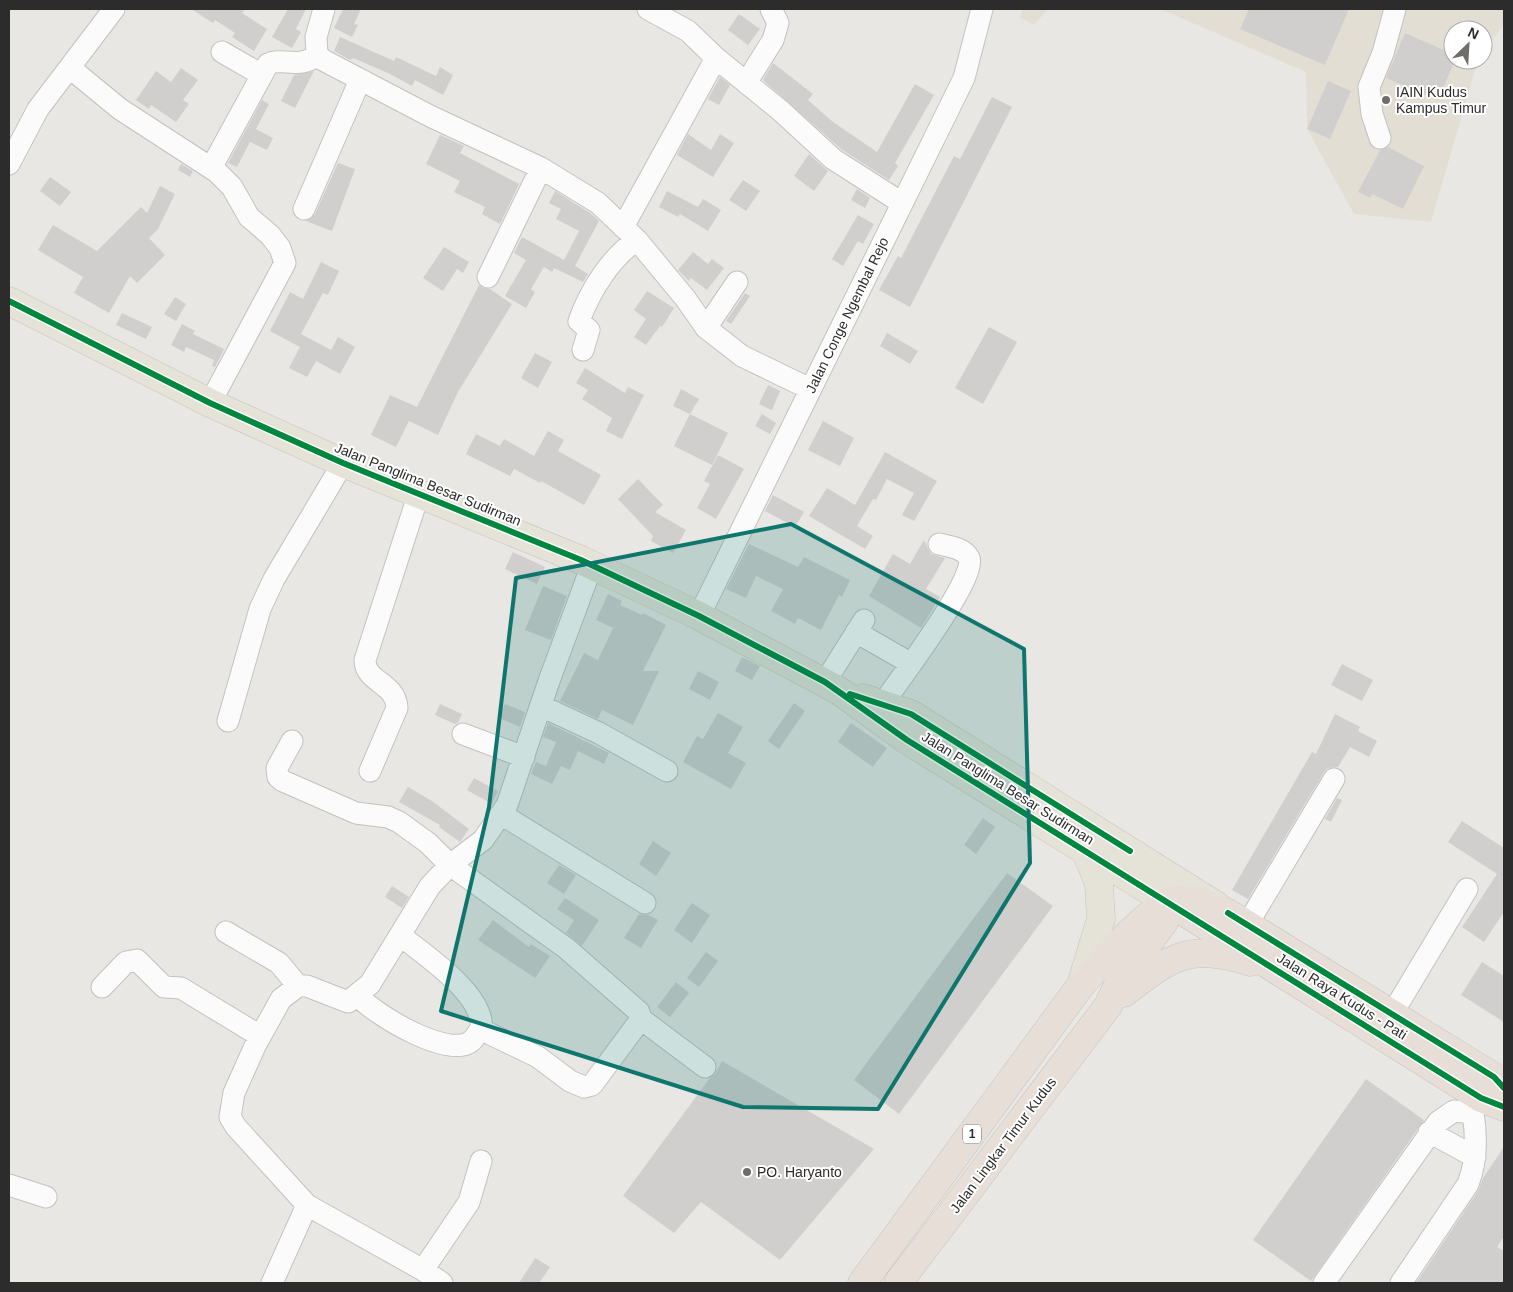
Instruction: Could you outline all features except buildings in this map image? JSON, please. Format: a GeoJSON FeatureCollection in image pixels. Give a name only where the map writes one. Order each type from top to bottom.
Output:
{"type":"FeatureCollection","features":[{"type":"Feature","properties":{"kind":"highway","name":"Jalan Raya Kudus - Pati"},"geometry":{"type":"LineString","coordinates":[[1168,902],[1179,900],[1195,901],[1238,919],[1392,1014],[1491,1097]]}},
{"type":"Feature","properties":{"kind":"highway","name":"Jalan Raya Kudus - Pati"},"geometry":{"type":"LineString","coordinates":[[1168,902],[1276,969],[1491,1097]]}},
{"type":"Feature","properties":{"kind":"highway"},"geometry":{"type":"LineString","coordinates":[[1081,985],[1130,932],[1168,902]]}},
{"type":"Feature","properties":{"kind":"highway","name":"1"},"geometry":{"type":"LineString","coordinates":[[1108,1006],[1119,983],[1164,922],[1168,912],[1168,902]]}},
{"type":"Feature","properties":{"kind":"highway","name":"1"},"geometry":{"type":"LineString","coordinates":[[1108,1006],[1150,972],[1189,954],[1203,953],[1235,957],[1276,969]]}},
{"type":"Feature","properties":{"kind":"highway","name":"1"},"geometry":{"type":"LineString","coordinates":[[862,1283],[1081,985]]}},
{"type":"Feature","properties":{"kind":"highway","name":"Jalan Lingkar Timur Kudus"},"geometry":{"type":"LineString","coordinates":[[898,1283],[1108,1006]]}},
{"type":"Feature","properties":{"kind":"main road","name":"Jalan Panglima Besar Sudirman"},"geometry":{"type":"LineString","coordinates":[[9,301],[210,403],[343,463],[592,565],[699,616],[832,686],[911,714],[1130,851]]}},
{"type":"Feature","properties":{"kind":"main road","name":"Jalan Panglima Besar Sudirman"},"geometry":{"type":"LineString","coordinates":[[832,686],[907,740],[1168,902]]}},
{"type":"Feature","properties":{"kind":"main road"},"geometry":{"type":"LineString","coordinates":[[1081,985],[1101,919],[1099,884],[1086,851]]}},
{"type":"Feature","properties":{"kind":"main road"},"geometry":{"type":"LineString","coordinates":[[1130,851],[1151,873],[1163,890],[1168,902]]}},
{"type":"Feature","properties":{"kind":"main road"},"geometry":{"type":"LineString","coordinates":[[1130,851],[1238,919]]}},
{"type":"Feature","properties":{"kind":"street"},"geometry":{"type":"LineString","coordinates":[[9,164],[38,109],[114,9]]}},
{"type":"Feature","properties":{"kind":"street"},"geometry":{"type":"LineString","coordinates":[[211,168],[268,64],[274,61],[297,63],[312,58],[316,54],[316,37],[324,9]]}},
{"type":"Feature","properties":{"kind":"street"},"geometry":{"type":"LineString","coordinates":[[648,9],[688,31],[716,58],[782,111],[832,158],[902,203]]}},
{"type":"Feature","properties":{"kind":"street","name":"Jalan Conge Ngembal Rejo"},"geometry":{"type":"LineString","coordinates":[[699,616],[964,78],[982,9]]}},
{"type":"Feature","properties":{"kind":"street"},"geometry":{"type":"LineString","coordinates":[[1380,138],[1372,114],[1369,87],[1383,53],[1395,9]]}},
{"type":"Feature","properties":{"kind":"street"},"geometry":{"type":"LineString","coordinates":[[746,83],[774,24]]}},
{"type":"Feature","properties":{"kind":"street"},"geometry":{"type":"LineString","coordinates":[[222,52],[262,75]]}},
{"type":"Feature","properties":{"kind":"street"},"geometry":{"type":"LineString","coordinates":[[316,54],[323,60],[360,80],[541,168],[598,203],[630,234],[685,298],[706,328],[742,356],[810,389]]}},
{"type":"Feature","properties":{"kind":"street"},"geometry":{"type":"LineString","coordinates":[[583,350],[589,330],[579,321],[588,299],[616,259],[630,234],[716,58]]}},
{"type":"Feature","properties":{"kind":"street"},"geometry":{"type":"LineString","coordinates":[[70,68],[120,109],[211,168],[232,187],[249,217],[270,235],[280,248],[285,263],[210,403]]}},
{"type":"Feature","properties":{"kind":"street"},"geometry":{"type":"LineString","coordinates":[[304,209],[360,80]]}},
{"type":"Feature","properties":{"kind":"street"},"geometry":{"type":"LineString","coordinates":[[488,277],[541,168]]}},
{"type":"Feature","properties":{"kind":"street"},"geometry":{"type":"LineString","coordinates":[[706,328],[737,282]]}},
{"type":"Feature","properties":{"kind":"street"},"geometry":{"type":"LineString","coordinates":[[228,721],[260,609],[274,578],[343,463]]}},
{"type":"Feature","properties":{"kind":"street"},"geometry":{"type":"LineString","coordinates":[[370,771],[397,708],[397,700],[392,692],[365,667],[364,660],[419,493]]}},
{"type":"Feature","properties":{"kind":"street"},"geometry":{"type":"LineString","coordinates":[[882,705],[965,583],[970,567],[969,558],[960,550],[939,544]]}},
{"type":"Feature","properties":{"kind":"street"},"geometry":{"type":"LineString","coordinates":[[442,1283],[423,1270],[307,1205],[261,1156],[230,1117],[234,1093],[260,1036],[281,999],[298,986],[307,986],[348,1002],[358,996],[370,984],[430,886],[450,865],[483,840],[501,814],[507,804],[592,565]]}},
{"type":"Feature","properties":{"kind":"street"},"geometry":{"type":"LineString","coordinates":[[832,686],[860,626],[910,663]]}},
{"type":"Feature","properties":{"kind":"street"},"geometry":{"type":"LineString","coordinates":[[541,706],[599,733],[667,771]]}},
{"type":"Feature","properties":{"kind":"street"},"geometry":{"type":"LineString","coordinates":[[463,734],[524,757]]}},
{"type":"Feature","properties":{"kind":"street"},"geometry":{"type":"LineString","coordinates":[[292,741],[277,768],[278,778],[356,813],[388,817],[400,822],[428,843],[450,865],[566,948],[639,1012],[641,1020],[706,1067]]}},
{"type":"Feature","properties":{"kind":"street"},"geometry":{"type":"LineString","coordinates":[[1238,919],[1334,779]]}},
{"type":"Feature","properties":{"kind":"street"},"geometry":{"type":"LineString","coordinates":[[501,814],[645,903]]}},
{"type":"Feature","properties":{"kind":"street"},"geometry":{"type":"LineString","coordinates":[[1392,1014],[1467,889]]}},
{"type":"Feature","properties":{"kind":"street"},"geometry":{"type":"LineString","coordinates":[[226,932],[279,963],[298,986]]}},
{"type":"Feature","properties":{"kind":"street"},"geometry":{"type":"LineString","coordinates":[[358,996],[380,1016],[422,1037],[463,1046],[470,1044],[480,1029],[481,1020],[468,996],[452,978],[400,935]]}},
{"type":"Feature","properties":{"kind":"street"},"geometry":{"type":"LineString","coordinates":[[102,986],[126,962],[137,960],[164,987],[181,988],[260,1036]]}},
{"type":"Feature","properties":{"kind":"street"},"geometry":{"type":"LineString","coordinates":[[480,1029],[538,1057],[570,1082],[584,1086],[592,1085],[641,1020]]}},
{"type":"Feature","properties":{"kind":"street"},"geometry":{"type":"LineString","coordinates":[[1324,1283],[1429,1132],[1438,1122],[1454,1112],[1491,1097]]}},
{"type":"Feature","properties":{"kind":"street"},"geometry":{"type":"LineString","coordinates":[[1401,1283],[1468,1184],[1475,1157],[1476,1134],[1491,1097]]}},
{"type":"Feature","properties":{"kind":"street"},"geometry":{"type":"LineString","coordinates":[[1429,1132],[1475,1157]]}},
{"type":"Feature","properties":{"kind":"street"},"geometry":{"type":"LineString","coordinates":[[423,1270],[468,1202],[481,1161]]}},
{"type":"Feature","properties":{"kind":"street"},"geometry":{"type":"LineString","coordinates":[[9,1185],[46,1197]]}},
{"type":"Feature","properties":{"kind":"street"},"geometry":{"type":"LineString","coordinates":[[272,1283],[307,1205]]}},
{"type":"Feature","properties":{"kind":"highlighted area"},"geometry":{"type":"Polygon","coordinates":[[[791,524],[1024,649],[1030,863],[878,1109],[743,1107],[441,1011],[489,807],[516,578],[791,524]]]}},
{"type":"Feature","properties":{"kind":"shaded area"},"geometry":{"type":"Polygon","coordinates":[[[1022,9],[1048,9],[1034,25],[1020,18],[1022,9]]]}},
{"type":"Feature","properties":{"kind":"shaded area","name":"IAIN Kudus Kampus Timur"},"geometry":{"type":"Polygon","coordinates":[[[1160,9],[1504,9],[1504,25],[1493,39],[1493,20],[1443,20],[1443,70],[1475,70],[1431,222],[1354,214],[1307,129],[1306,72],[1160,9]]]}},
{"type":"Feature","properties":{"kind":"cycle path"},"geometry":{"type":"LineString","coordinates":[[9,301],[210,403],[343,463],[581,560],[699,616],[825,682],[907,740],[1481,1098],[1504,1107]]}},
{"type":"Feature","properties":{"kind":"cycle path"},"geometry":{"type":"LineString","coordinates":[[850,694],[911,714],[1130,851]]}},
{"type":"Feature","properties":{"kind":"cycle path"},"geometry":{"type":"LineString","coordinates":[[1228,913],[1494,1077],[1504,1088]]}},
{"type":"Feature","properties":{"kind":"place","name":"IAIN Kudus Kampus Timur"},"geometry":{"type":"Point","coordinates":[1386,100]}},
{"type":"Feature","properties":{"kind":"place","name":"PO. Haryanto"},"geometry":{"type":"Point","coordinates":[747,1172]}}]}
